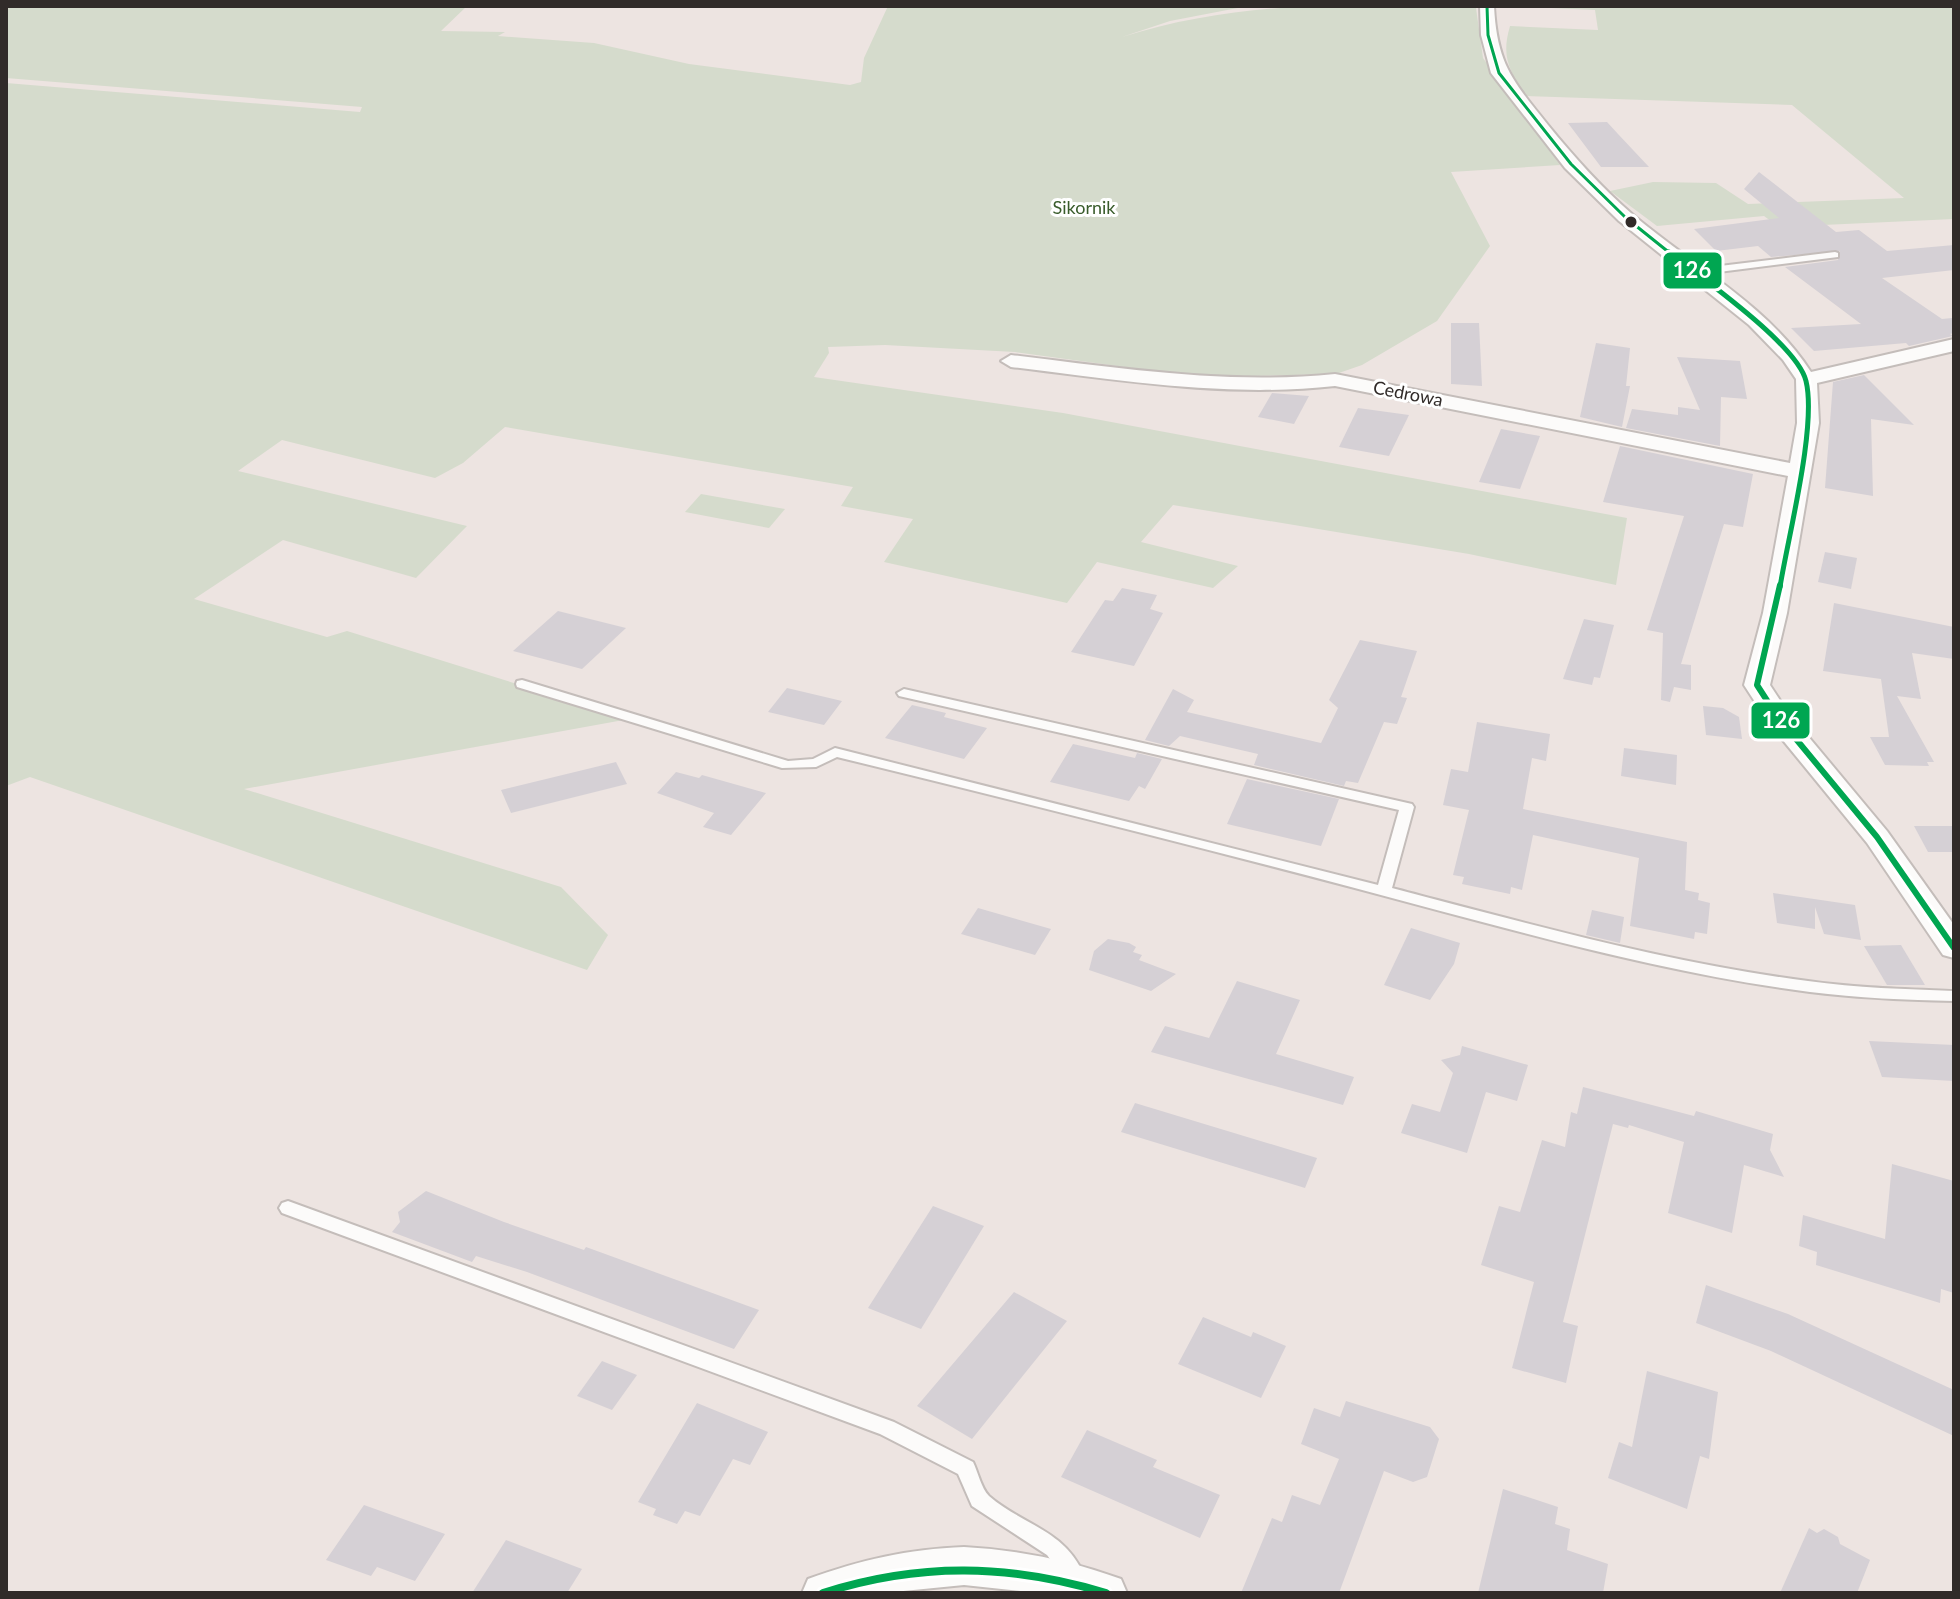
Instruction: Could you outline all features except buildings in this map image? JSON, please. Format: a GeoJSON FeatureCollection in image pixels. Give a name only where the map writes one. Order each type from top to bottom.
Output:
{"type":"FeatureCollection","features":[{"type":"Feature","properties":{"kind":"street"},"geometry":{"type":"LineString","coordinates":[[1487,6],[1488,35],[1495,63],[1507,85],[1594,189],[1756,321],[1791,356],[1806,379],[1808,423],[1775,613],[1757,685],[1770,707],[1877,837],[1954,948]]}},
{"type":"Feature","properties":{"kind":"street"},"geometry":{"type":"LineString","coordinates":[[1806,379],[1954,345]]}},
{"type":"Feature","properties":{"kind":"street","name":"Cedrowa"},"geometry":{"type":"LineString","coordinates":[[1011,361],[1218,383],[1305,385],[1335,380],[1800,472]]}},
{"type":"Feature","properties":{"kind":"street"},"geometry":{"type":"LineString","coordinates":[[823,1593],[894,1571],[949,1566],[1010,1570],[1093,1588]]}},
{"type":"Feature","properties":{"kind":"lane"},"geometry":{"type":"LineString","coordinates":[[1695,272],[1835,255]]}},
{"type":"Feature","properties":{"kind":"lane"},"geometry":{"type":"LineString","coordinates":[[522,684],[787,765],[816,763],[835,752],[1082,811],[1645,958],[1788,986],[1881,996],[1954,996]]}},
{"type":"Feature","properties":{"kind":"lane"},"geometry":{"type":"LineString","coordinates":[[904,693],[1407,807],[1384,891]]}},
{"type":"Feature","properties":{"kind":"lane"},"geometry":{"type":"LineString","coordinates":[[288,1208],[887,1428],[966,1468],[979,1500],[1054,1548],[1093,1588]]}},
{"type":"Feature","properties":{"kind":"green space","name":"Sikornik"},"geometry":{"type":"Polygon","coordinates":[[[1342,5],[1476,8],[1483,58],[1560,165],[1451,172],[1490,246],[1437,321],[1362,365],[1336,374],[1199,377],[1015,352],[885,345],[828,347],[829,353],[814,377],[1063,413],[1627,518],[1616,585],[1469,554],[1173,505],[1141,542],[1238,566],[1213,588],[1097,562],[1067,603],[884,562],[913,519],[841,506],[853,487],[505,427],[463,463],[435,478],[282,440],[238,471],[467,526],[416,578],[283,540],[194,599],[327,637],[347,631],[629,719],[244,789],[561,887],[608,935],[587,970],[30,777],[6,786],[6,83],[360,112],[362,107],[6,78],[6,6],[467,6],[441,31],[505,32],[498,36],[594,43],[689,64],[850,85],[861,82],[864,58],[888,6],[1248,6],[1170,21],[1122,37],[1210,16],[1254,10],[1342,5]]]}},
{"type":"Feature","properties":{"kind":"green space"},"geometry":{"type":"Polygon","coordinates":[[[1507,6],[1954,6],[1954,219],[1779,227],[1764,216],[1657,226],[1610,191],[1653,182],[1716,183],[1748,204],[1904,198],[1792,105],[1525,96],[1508,62],[1506,46],[1510,26],[1598,30],[1595,10],[1507,6]]]}},
{"type":"Feature","properties":{"kind":"green space"},"geometry":{"type":"Polygon","coordinates":[[[701,494],[785,509],[769,528],[685,512],[701,494]]]}},
{"type":"Feature","properties":{"kind":"transit line","name":"126"},"geometry":{"type":"LineString","coordinates":[[1487,6],[1488,35],[1499,73],[1571,164],[1625,217],[1756,321],[1791,356],[1806,379],[1808,423],[1775,613],[1757,685],[1777,716],[1877,837],[1954,948]]}},
{"type":"Feature","properties":{"kind":"transit line","name":"126"},"geometry":{"type":"LineString","coordinates":[[823,1593],[894,1574],[964,1568],[1035,1575],[1106,1593]]}}]}
